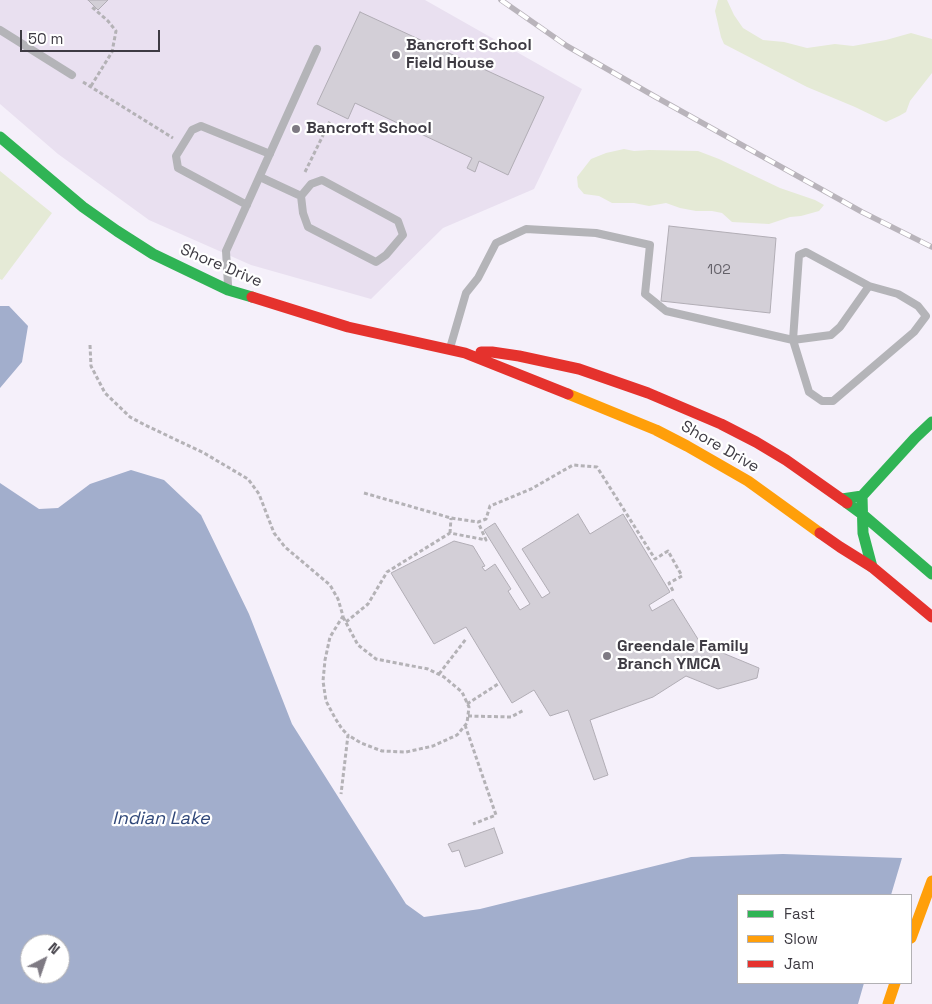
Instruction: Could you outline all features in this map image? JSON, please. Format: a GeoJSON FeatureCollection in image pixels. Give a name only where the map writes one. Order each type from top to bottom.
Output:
{"type":"FeatureCollection","features":[{"type":"Feature","properties":{"kind":"main road","name":"Shore Drive"},"geometry":{"type":"LineString","coordinates":[[0,137],[83,207],[117,231],[153,254],[228,290],[348,327],[465,353],[624,416],[688,446],[748,481],[779,502],[840,547],[872,567],[932,616]]}},
{"type":"Feature","properties":{"kind":"main road","name":"Shore Drive"},"geometry":{"type":"LineString","coordinates":[[465,353],[492,352],[579,369],[648,393],[721,424],[786,460],[842,499],[932,574]]}},
{"type":"Feature","properties":{"kind":"main road"},"geometry":{"type":"LineString","coordinates":[[842,499],[862,496],[932,422]]}},
{"type":"Feature","properties":{"kind":"main road"},"geometry":{"type":"LineString","coordinates":[[862,496],[863,533],[872,567]]}},
{"type":"Feature","properties":{"kind":"main road"},"geometry":{"type":"LineString","coordinates":[[912,935],[932,881]]}},
{"type":"Feature","properties":{"kind":"main road"},"geometry":{"type":"LineString","coordinates":[[888,1004],[895,984]]}},
{"type":"Feature","properties":{"kind":"lane"},"geometry":{"type":"LineString","coordinates":[[0,30],[72,74]]}},
{"type":"Feature","properties":{"kind":"lane"},"geometry":{"type":"LineString","coordinates":[[228,290],[226,251],[317,49]]}},
{"type":"Feature","properties":{"kind":"lane"},"geometry":{"type":"LineString","coordinates":[[247,205],[178,168],[176,156],[192,130],[201,126],[270,154]]}},
{"type":"Feature","properties":{"kind":"lane"},"geometry":{"type":"LineString","coordinates":[[260,177],[298,194]]}},
{"type":"Feature","properties":{"kind":"lane"},"geometry":{"type":"LineString","coordinates":[[322,180],[398,221],[403,235],[386,255],[376,262],[308,227],[298,194],[312,184],[322,180]]}},
{"type":"Feature","properties":{"kind":"lane"},"geometry":{"type":"LineString","coordinates":[[449,350],[466,293],[478,278],[496,243],[526,229],[596,234],[650,245],[645,294],[666,311],[793,340],[831,335],[840,327],[869,286]]}},
{"type":"Feature","properties":{"kind":"lane"},"geometry":{"type":"LineString","coordinates":[[806,252],[869,286],[898,294],[918,306],[926,316],[914,332],[833,401],[822,401],[810,392],[793,340],[800,255],[806,252]]}},
{"type":"Feature","properties":{"kind":"path"},"geometry":{"type":"LineString","coordinates":[[91,86],[112,52],[116,31],[92,7]]}},
{"type":"Feature","properties":{"kind":"path"},"geometry":{"type":"LineString","coordinates":[[72,74],[182,144]]}},
{"type":"Feature","properties":{"kind":"path"},"geometry":{"type":"LineString","coordinates":[[298,194],[330,121]]}},
{"type":"Feature","properties":{"kind":"path"},"geometry":{"type":"LineString","coordinates":[[90,345],[91,366],[105,393],[130,417],[204,453],[248,479],[259,494],[274,533],[285,547],[330,585],[358,645],[376,659],[428,669],[444,677],[462,692],[469,707],[468,716],[467,722],[457,735],[433,746],[406,752],[382,751],[348,736],[326,701],[323,681],[324,660],[330,637],[343,616]]}},
{"type":"Feature","properties":{"kind":"path"},"geometry":{"type":"LineString","coordinates":[[364,493],[451,518],[478,522],[486,519],[490,506],[531,489],[573,466],[597,467],[655,559],[668,551],[682,576],[669,584],[673,591]]}},
{"type":"Feature","properties":{"kind":"path"},"geometry":{"type":"LineString","coordinates":[[450,533],[451,518]]}},
{"type":"Feature","properties":{"kind":"path"},"geometry":{"type":"LineString","coordinates":[[346,622],[368,604],[387,572],[450,533],[486,540],[478,522]]}},
{"type":"Feature","properties":{"kind":"path"},"geometry":{"type":"LineString","coordinates":[[439,674],[466,638]]}},
{"type":"Feature","properties":{"kind":"path"},"geometry":{"type":"LineString","coordinates":[[467,704],[498,684]]}},
{"type":"Feature","properties":{"kind":"path"},"geometry":{"type":"LineString","coordinates":[[468,716],[511,717],[524,710]]}},
{"type":"Feature","properties":{"kind":"path"},"geometry":{"type":"LineString","coordinates":[[465,725],[496,815],[473,824]]}},
{"type":"Feature","properties":{"kind":"path"},"geometry":{"type":"LineString","coordinates":[[341,794],[348,736]]}},
{"type":"Feature","properties":{"kind":"shaded area","name":"Bancroft School"},"geometry":{"type":"Polygon","coordinates":[[[0,0],[425,0],[582,89],[534,189],[443,228],[371,299],[251,265],[149,220],[58,154],[0,104],[0,0]]]}},
{"type":"Feature","properties":{"kind":"green space"},"geometry":{"type":"Polygon","coordinates":[[[718,0],[727,0],[743,28],[763,40],[784,42],[807,48],[835,44],[853,46],[911,33],[932,39],[932,73],[910,101],[906,112],[886,122],[807,87],[724,44],[715,11],[718,0]]]}},
{"type":"Feature","properties":{"kind":"green space"},"geometry":{"type":"Polygon","coordinates":[[[624,149],[634,151],[698,151],[780,188],[824,205],[819,211],[769,224],[732,222],[722,213],[696,211],[666,203],[649,206],[634,203],[612,203],[599,196],[584,194],[578,187],[577,177],[591,159],[624,149]]]}},
{"type":"Feature","properties":{"kind":"green space"},"geometry":{"type":"Polygon","coordinates":[[[0,171],[52,213],[2,280],[0,279],[0,171]]]}},
{"type":"Feature","properties":{"kind":"water"},"geometry":{"type":"Polygon","coordinates":[[[0,306],[9,306],[28,326],[22,362],[0,388],[0,306]]]}},
{"type":"Feature","properties":{"kind":"water","name":"Indian Lake"},"geometry":{"type":"Polygon","coordinates":[[[131,470],[164,480],[201,515],[249,614],[292,724],[406,904],[424,917],[480,909],[691,857],[783,854],[902,858],[891,894],[737,894],[737,984],[864,984],[858,1004],[0,1004],[0,483],[39,509],[58,508],[90,484],[131,470]]]}},
{"type":"Feature","properties":{"kind":"building"},"geometry":{"type":"Polygon","coordinates":[[[88,0],[108,0],[98,10],[88,0]]]}},
{"type":"Feature","properties":{"kind":"building","name":"Bancroft School Field House"},"geometry":{"type":"Polygon","coordinates":[[[360,12],[544,97],[508,175],[479,161],[475,172],[467,168],[472,158],[355,103],[348,119],[317,104],[360,12]]]}},
{"type":"Feature","properties":{"kind":"building"},"geometry":{"type":"Polygon","coordinates":[[[669,226],[776,238],[770,313],[661,301],[669,226]]]}},
{"type":"Feature","properties":{"kind":"building","name":"Greendale Family Branch YMCA"},"geometry":{"type":"Polygon","coordinates":[[[578,514],[590,534],[623,514],[670,592],[649,605],[652,611],[673,599],[701,644],[759,668],[757,678],[718,689],[686,676],[653,697],[590,720],[608,775],[594,780],[568,710],[550,716],[534,690],[512,703],[466,627],[434,644],[391,573],[454,541],[473,546],[485,566],[482,567],[485,571],[495,564],[511,589],[508,591],[520,610],[530,604],[484,530],[495,523],[542,598],[550,593],[522,549],[578,514]]]}},
{"type":"Feature","properties":{"kind":"building"},"geometry":{"type":"Polygon","coordinates":[[[494,828],[503,853],[465,867],[459,850],[452,852],[448,844],[494,828]]]}},
{"type":"Feature","properties":{"kind":"railway"},"geometry":{"type":"LineString","coordinates":[[501,0],[567,46],[654,96],[862,212],[932,247]]}},
{"type":"Feature","properties":{"kind":"traffic: fast"},"geometry":{"type":"LineString","coordinates":[[0,137],[83,207],[153,254],[228,290],[252,297]]}},
{"type":"Feature","properties":{"kind":"traffic: fast"},"geometry":{"type":"LineString","coordinates":[[842,499],[862,496],[932,422]]}},
{"type":"Feature","properties":{"kind":"traffic: fast"},"geometry":{"type":"LineString","coordinates":[[862,496],[863,533],[872,567]]}},
{"type":"Feature","properties":{"kind":"traffic: fast"},"geometry":{"type":"LineString","coordinates":[[847,503],[932,574]]}},
{"type":"Feature","properties":{"kind":"traffic: slow"},"geometry":{"type":"LineString","coordinates":[[568,394],[656,430],[687,446],[748,481],[820,533]]}},
{"type":"Feature","properties":{"kind":"traffic: slow"},"geometry":{"type":"LineString","coordinates":[[912,935],[932,881]]}},
{"type":"Feature","properties":{"kind":"traffic: slow"},"geometry":{"type":"LineString","coordinates":[[888,1004],[895,984]]}},
{"type":"Feature","properties":{"kind":"traffic: jam"},"geometry":{"type":"LineString","coordinates":[[252,297],[348,327],[465,353],[568,394]]}},
{"type":"Feature","properties":{"kind":"traffic: jam"},"geometry":{"type":"LineString","coordinates":[[481,352],[519,356],[579,369],[648,393],[721,424],[756,442],[786,460],[847,503]]}},
{"type":"Feature","properties":{"kind":"traffic: jam"},"geometry":{"type":"LineString","coordinates":[[820,533],[872,567],[932,617]]}},
{"type":"Feature","properties":{"kind":"place","name":"Bancroft School Field House"},"geometry":{"type":"Point","coordinates":[396,55]}},
{"type":"Feature","properties":{"kind":"place","name":"Bancroft School"},"geometry":{"type":"Point","coordinates":[296,129]}},
{"type":"Feature","properties":{"kind":"place","name":"Greendale Family Branch YMCA"},"geometry":{"type":"Point","coordinates":[607,656]}}]}
